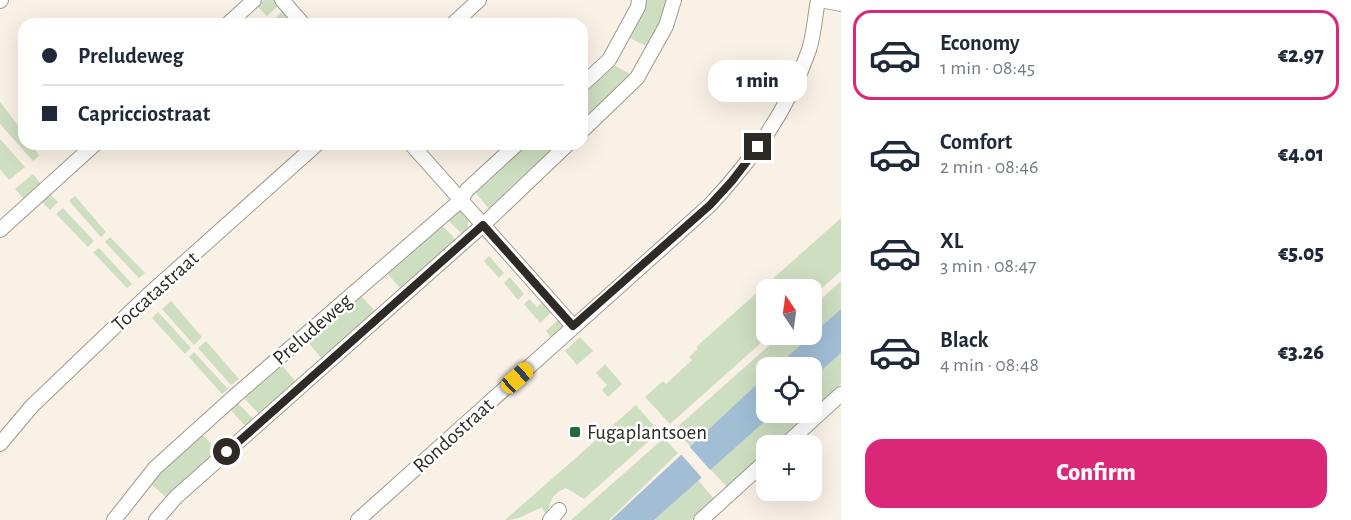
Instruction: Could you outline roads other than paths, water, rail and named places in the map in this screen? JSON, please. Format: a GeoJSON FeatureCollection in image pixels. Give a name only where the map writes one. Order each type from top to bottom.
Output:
{"type":"FeatureCollection","features":[{"type":"Feature","properties":{"kind":"street"},"geometry":{"type":"LineString","coordinates":[[234,18],[254,0]]}},
{"type":"Feature","properties":{"kind":"street"},"geometry":{"type":"LineString","coordinates":[[282,0],[298,18]]}},
{"type":"Feature","properties":{"kind":"street"},"geometry":{"type":"LineString","coordinates":[[460,18],[479,0]]}},
{"type":"Feature","properties":{"kind":"street"},"geometry":{"type":"LineString","coordinates":[[588,79],[609,60],[639,0]]}},
{"type":"Feature","properties":{"kind":"street"},"geometry":{"type":"LineString","coordinates":[[588,125],[637,78],[666,26],[674,0]]}},
{"type":"Feature","properties":{"kind":"street"},"geometry":{"type":"LineString","coordinates":[[819,0],[841,4]]}},
{"type":"Feature","properties":{"kind":"street","name":"Rondostraat"},"geometry":{"type":"LineString","coordinates":[[358,520],[710,205],[732,181],[765,138],[791,91],[809,48],[819,0]]}},
{"type":"Feature","properties":{"kind":"street"},"geometry":{"type":"LineString","coordinates":[[0,230],[88,150]]}},
{"type":"Feature","properties":{"kind":"street","name":"Toccatastraat"},"geometry":{"type":"LineString","coordinates":[[0,444],[32,406],[139,304],[310,150]]}},
{"type":"Feature","properties":{"kind":"street"},"geometry":{"type":"LineString","coordinates":[[416,150],[573,326]]}},
{"type":"Feature","properties":{"kind":"street","name":"Preludeweg"},"geometry":{"type":"LineString","coordinates":[[114,520],[163,461],[460,200],[467,190],[510,150]]}},
{"type":"Feature","properties":{"kind":"street","name":"Preludeweg"},"geometry":{"type":"LineString","coordinates":[[156,520],[176,497],[483,225],[562,150]]}},
{"type":"Feature","properties":{"kind":"street"},"geometry":{"type":"LineString","coordinates":[[796,435],[841,394]]}},
{"type":"Feature","properties":{"kind":"street"},"geometry":{"type":"LineString","coordinates":[[701,520],[756,470]]}},
{"type":"Feature","properties":{"kind":"water"},"geometry":{"type":"Polygon","coordinates":[[[841,309],[841,353],[822,370],[822,357],[787,357],[801,345],[822,345],[822,326],[841,309]]]}},
{"type":"Feature","properties":{"kind":"water"},"geometry":{"type":"Polygon","coordinates":[[[756,385],[756,423],[763,423],[654,520],[611,520],[756,385]]]}},
{"type":"Feature","properties":{"kind":"place","name":"Fugaplantsoen"},"geometry":{"type":"Point","coordinates":[575,432]}}]}
